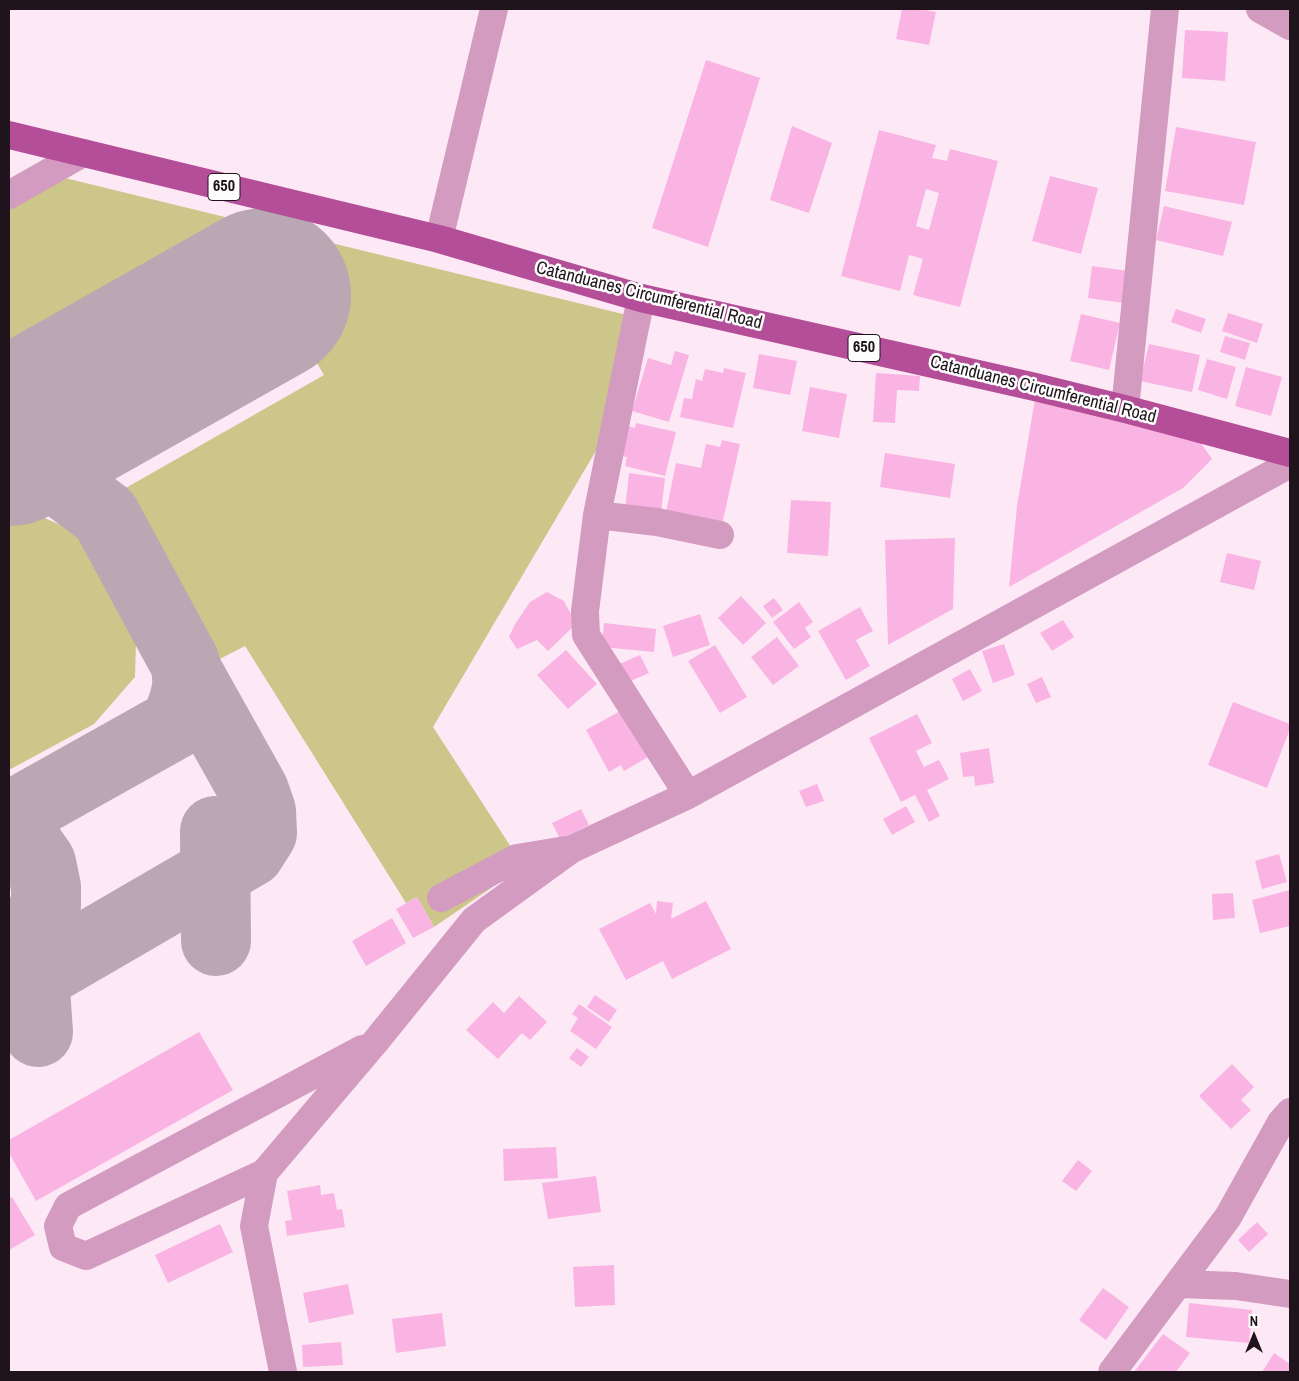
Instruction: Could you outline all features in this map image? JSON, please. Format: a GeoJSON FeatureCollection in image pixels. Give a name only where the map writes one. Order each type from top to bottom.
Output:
{"type":"FeatureCollection","features":[{"type":"Feature","properties":{"kind":"main road","name":"Catanduanes Circumferential Road"},"geometry":{"type":"LineString","coordinates":[[9,135],[439,239],[641,298],[1026,385],[1124,409],[1290,454]]}},
{"type":"Feature","properties":{"kind":"street"},"geometry":{"type":"LineString","coordinates":[[439,239],[494,9]]}},
{"type":"Feature","properties":{"kind":"street"},"geometry":{"type":"LineString","coordinates":[[1124,409],[1165,9]]}},
{"type":"Feature","properties":{"kind":"street"},"geometry":{"type":"LineString","coordinates":[[1260,9],[1290,26]]}},
{"type":"Feature","properties":{"kind":"street"},"geometry":{"type":"LineString","coordinates":[[9,195],[83,153]]}},
{"type":"Feature","properties":{"kind":"street"},"geometry":{"type":"LineString","coordinates":[[641,298],[597,515],[585,610],[586,634],[688,795]]}},
{"type":"Feature","properties":{"kind":"street"},"geometry":{"type":"LineString","coordinates":[[376,1041],[68,1206],[58,1226],[63,1247],[86,1256],[264,1173],[376,1041],[474,920],[572,849],[688,795],[1290,464]]}},
{"type":"Feature","properties":{"kind":"street"},"geometry":{"type":"LineString","coordinates":[[597,515],[657,522],[720,535]]}},
{"type":"Feature","properties":{"kind":"street"},"geometry":{"type":"LineString","coordinates":[[441,898],[516,858],[572,849]]}},
{"type":"Feature","properties":{"kind":"street"},"geometry":{"type":"LineString","coordinates":[[1112,1372],[1228,1217],[1281,1122],[1290,1112]]}},
{"type":"Feature","properties":{"kind":"street"},"geometry":{"type":"LineString","coordinates":[[264,1173],[254,1226],[283,1372]]}},
{"type":"Feature","properties":{"kind":"street"},"geometry":{"type":"LineString","coordinates":[[1179,1284],[1236,1286],[1290,1294]]}},
{"type":"Feature","properties":{"kind":"shaded area"},"geometry":{"type":"Polygon","coordinates":[[[65,178],[627,315],[597,449],[433,727],[522,867],[434,927],[417,897],[406,903],[245,646],[212,663],[124,489],[324,375],[250,251],[213,241],[57,327],[70,346],[9,380],[9,210],[65,178]]]}},
{"type":"Feature","properties":{"kind":"shaded area"},"geometry":{"type":"Polygon","coordinates":[[[9,516],[40,516],[72,530],[95,555],[123,606],[136,642],[135,677],[94,724],[9,770],[9,516]]]}},
{"type":"Feature","properties":{"kind":"building"},"geometry":{"type":"Polygon","coordinates":[[[902,9],[920,9],[936,12],[929,45],[896,39],[902,9]]]}},
{"type":"Feature","properties":{"kind":"building"},"geometry":{"type":"Polygon","coordinates":[[[1185,30],[1228,32],[1225,81],[1182,78],[1185,30]]]}},
{"type":"Feature","properties":{"kind":"building"},"geometry":{"type":"Polygon","coordinates":[[[706,60],[760,78],[708,247],[652,228],[706,60]]]}},
{"type":"Feature","properties":{"kind":"building"},"geometry":{"type":"Polygon","coordinates":[[[792,126],[832,143],[809,213],[770,200],[792,126]]]}},
{"type":"Feature","properties":{"kind":"building"},"geometry":{"type":"Polygon","coordinates":[[[1176,127],[1256,142],[1244,205],[1165,191],[1176,127]]]}},
{"type":"Feature","properties":{"kind":"building"},"geometry":{"type":"Polygon","coordinates":[[[879,130],[936,145],[932,158],[947,161],[950,149],[998,161],[960,307],[913,295],[923,259],[909,255],[900,291],[841,276],[879,130]],[[926,189],[916,226],[929,230],[939,193],[926,189]]]}},
{"type":"Feature","properties":{"kind":"building"},"geometry":{"type":"Polygon","coordinates":[[[1050,176],[1098,188],[1081,254],[1032,241],[1050,176]]]}},
{"type":"Feature","properties":{"kind":"building"},"geometry":{"type":"Polygon","coordinates":[[[1164,206],[1232,222],[1223,256],[1156,240],[1164,206]]]}},
{"type":"Feature","properties":{"kind":"building"},"geometry":{"type":"Polygon","coordinates":[[[1092,266],[1129,271],[1124,303],[1088,298],[1092,266]]]}},
{"type":"Feature","properties":{"kind":"building"},"geometry":{"type":"Polygon","coordinates":[[[1176,309],[1206,319],[1201,333],[1171,322],[1176,309]]]}},
{"type":"Feature","properties":{"kind":"building"},"geometry":{"type":"Polygon","coordinates":[[[1228,313],[1263,324],[1257,343],[1222,331],[1228,313]]]}},
{"type":"Feature","properties":{"kind":"building"},"geometry":{"type":"Polygon","coordinates":[[[1081,314],[1120,323],[1109,370],[1070,361],[1081,314]]]}},
{"type":"Feature","properties":{"kind":"building"},"geometry":{"type":"Polygon","coordinates":[[[1225,336],[1250,343],[1245,360],[1220,352],[1225,336]]]}},
{"type":"Feature","properties":{"kind":"building"},"geometry":{"type":"Polygon","coordinates":[[[1149,344],[1200,355],[1192,392],[1140,381],[1149,344]]]}},
{"type":"Feature","properties":{"kind":"building"},"geometry":{"type":"Polygon","coordinates":[[[675,351],[689,355],[669,422],[632,411],[648,358],[671,365],[675,351]]]}},
{"type":"Feature","properties":{"kind":"building"},"geometry":{"type":"Polygon","coordinates":[[[759,354],[797,361],[790,395],[753,388],[759,354]]]}},
{"type":"Feature","properties":{"kind":"building"},"geometry":{"type":"Polygon","coordinates":[[[1207,359],[1236,367],[1227,399],[1198,390],[1207,359]]]}},
{"type":"Feature","properties":{"kind":"building"},"geometry":{"type":"Polygon","coordinates":[[[1246,367],[1282,377],[1271,416],[1235,406],[1246,367]]]}},
{"type":"Feature","properties":{"kind":"building"},"geometry":{"type":"Polygon","coordinates":[[[724,368],[746,373],[733,428],[680,417],[684,398],[692,399],[696,379],[702,381],[705,369],[723,373],[724,368]]]}},
{"type":"Feature","properties":{"kind":"building"},"geometry":{"type":"Polygon","coordinates":[[[876,373],[920,376],[919,391],[897,390],[895,423],[873,422],[876,373]]]}},
{"type":"Feature","properties":{"kind":"building"},"geometry":{"type":"Polygon","coordinates":[[[810,387],[847,394],[839,438],[802,431],[810,387]]]}},
{"type":"Feature","properties":{"kind":"building"},"geometry":{"type":"Polygon","coordinates":[[[1035,399],[1198,439],[1212,459],[1183,488],[1009,587],[1017,506],[1035,399]]]}},
{"type":"Feature","properties":{"kind":"building"},"geometry":{"type":"Polygon","coordinates":[[[636,423],[676,432],[665,476],[625,466],[627,457],[621,456],[628,426],[635,428],[636,423]]]}},
{"type":"Feature","properties":{"kind":"building"},"geometry":{"type":"Polygon","coordinates":[[[722,440],[740,444],[721,529],[665,517],[676,463],[701,468],[706,444],[720,447],[722,440]]]}},
{"type":"Feature","properties":{"kind":"building"},"geometry":{"type":"Polygon","coordinates":[[[885,453],[955,464],[950,498],[880,487],[885,453]]]}},
{"type":"Feature","properties":{"kind":"building"},"geometry":{"type":"Polygon","coordinates":[[[629,473],[665,478],[661,513],[625,509],[629,473]]]}},
{"type":"Feature","properties":{"kind":"building"},"geometry":{"type":"Polygon","coordinates":[[[791,500],[831,502],[828,556],[787,553],[791,500]]]}},
{"type":"Feature","properties":{"kind":"building"},"geometry":{"type":"Polygon","coordinates":[[[955,538],[953,609],[888,645],[885,540],[955,538]]]}},
{"type":"Feature","properties":{"kind":"building"},"geometry":{"type":"Polygon","coordinates":[[[1227,553],[1261,561],[1254,590],[1220,582],[1227,553]]]}},
{"type":"Feature","properties":{"kind":"building"},"geometry":{"type":"Polygon","coordinates":[[[547,592],[564,601],[576,624],[548,651],[537,640],[517,649],[509,637],[515,624],[530,602],[547,592]]]}},
{"type":"Feature","properties":{"kind":"building"},"geometry":{"type":"Polygon","coordinates":[[[741,596],[766,623],[743,645],[718,618],[741,596]]]}},
{"type":"Feature","properties":{"kind":"building"},"geometry":{"type":"Polygon","coordinates":[[[774,598],[783,610],[772,618],[763,606],[774,598]]]}},
{"type":"Feature","properties":{"kind":"building"},"geometry":{"type":"Polygon","coordinates":[[[799,602],[813,622],[805,628],[811,637],[794,649],[773,622],[799,602]]]}},
{"type":"Feature","properties":{"kind":"building"},"geometry":{"type":"Polygon","coordinates":[[[860,607],[873,631],[856,640],[870,666],[846,680],[818,631],[860,607]]]}},
{"type":"Feature","properties":{"kind":"building"},"geometry":{"type":"Polygon","coordinates":[[[700,614],[710,645],[673,657],[663,626],[700,614]]]}},
{"type":"Feature","properties":{"kind":"building"},"geometry":{"type":"Polygon","coordinates":[[[1063,620],[1074,637],[1052,651],[1040,633],[1063,620]]]}},
{"type":"Feature","properties":{"kind":"building"},"geometry":{"type":"Polygon","coordinates":[[[604,623],[656,629],[654,652],[602,647],[604,623]]]}},
{"type":"Feature","properties":{"kind":"building"},"geometry":{"type":"Polygon","coordinates":[[[777,637],[799,666],[773,685],[751,657],[777,637]]]}},
{"type":"Feature","properties":{"kind":"building"},"geometry":{"type":"Polygon","coordinates":[[[1004,644],[1015,675],[993,683],[982,651],[1004,644]]]}},
{"type":"Feature","properties":{"kind":"building"},"geometry":{"type":"Polygon","coordinates":[[[715,645],[747,697],[720,713],[688,661],[715,645]]]}},
{"type":"Feature","properties":{"kind":"building"},"geometry":{"type":"Polygon","coordinates":[[[566,650],[597,684],[568,709],[537,675],[566,650]]]}},
{"type":"Feature","properties":{"kind":"building"},"geometry":{"type":"Polygon","coordinates":[[[640,655],[649,673],[626,683],[617,665],[640,655]]]}},
{"type":"Feature","properties":{"kind":"building"},"geometry":{"type":"Polygon","coordinates":[[[970,669],[982,691],[963,701],[952,679],[970,669]]]}},
{"type":"Feature","properties":{"kind":"building"},"geometry":{"type":"Polygon","coordinates":[[[1042,677],[1051,697],[1036,703],[1027,684],[1042,677]]]}},
{"type":"Feature","properties":{"kind":"building"},"geometry":{"type":"Polygon","coordinates":[[[1233,702],[1290,724],[1290,729],[1267,788],[1208,765],[1233,702]]]}},
{"type":"Feature","properties":{"kind":"building"},"geometry":{"type":"Polygon","coordinates":[[[622,710],[648,757],[624,771],[621,765],[609,772],[586,730],[622,710]]]}},
{"type":"Feature","properties":{"kind":"building"},"geometry":{"type":"Polygon","coordinates":[[[917,714],[932,743],[916,751],[924,767],[939,760],[949,779],[927,790],[940,816],[929,822],[915,795],[901,802],[869,738],[917,714]]]}},
{"type":"Feature","properties":{"kind":"building"},"geometry":{"type":"Polygon","coordinates":[[[989,748],[994,783],[975,786],[974,776],[963,777],[960,753],[989,748]]]}},
{"type":"Feature","properties":{"kind":"building"},"geometry":{"type":"Polygon","coordinates":[[[817,784],[824,801],[806,807],[799,791],[817,784]]]}},
{"type":"Feature","properties":{"kind":"building"},"geometry":{"type":"Polygon","coordinates":[[[906,806],[915,822],[892,835],[883,819],[906,806]]]}},
{"type":"Feature","properties":{"kind":"building"},"geometry":{"type":"Polygon","coordinates":[[[581,809],[589,825],[560,839],[552,823],[581,809]]]}},
{"type":"Feature","properties":{"kind":"building"},"geometry":{"type":"Polygon","coordinates":[[[1279,854],[1287,882],[1262,889],[1255,861],[1279,854]]]}},
{"type":"Feature","properties":{"kind":"building"},"geometry":{"type":"Polygon","coordinates":[[[1290,890],[1290,926],[1260,933],[1252,900],[1290,890]]]}},
{"type":"Feature","properties":{"kind":"building"},"geometry":{"type":"Polygon","coordinates":[[[1233,893],[1235,918],[1213,920],[1212,894],[1233,893]]]}},
{"type":"Feature","properties":{"kind":"building"},"geometry":{"type":"Polygon","coordinates":[[[417,897],[434,927],[413,938],[396,909],[417,897]]]}},
{"type":"Feature","properties":{"kind":"building"},"geometry":{"type":"Polygon","coordinates":[[[657,901],[673,903],[671,919],[706,901],[731,949],[672,979],[663,961],[626,980],[599,929],[650,903],[656,914],[657,901]]]}},
{"type":"Feature","properties":{"kind":"building"},"geometry":{"type":"Polygon","coordinates":[[[392,918],[406,943],[366,966],[352,941],[392,918]]]}},
{"type":"Feature","properties":{"kind":"building"},"geometry":{"type":"Polygon","coordinates":[[[595,995],[617,1010],[609,1022],[587,1007],[595,995]]]}},
{"type":"Feature","properties":{"kind":"building"},"geometry":{"type":"Polygon","coordinates":[[[519,996],[547,1022],[530,1040],[522,1033],[498,1059],[466,1030],[493,1002],[504,1013],[519,996]]]}},
{"type":"Feature","properties":{"kind":"building"},"geometry":{"type":"Polygon","coordinates":[[[579,1004],[612,1027],[596,1049],[570,1031],[578,1018],[572,1014],[579,1004]]]}},
{"type":"Feature","properties":{"kind":"building"},"geometry":{"type":"Polygon","coordinates":[[[199,1032],[233,1090],[36,1201],[9,1153],[9,1140],[199,1032]]]}},
{"type":"Feature","properties":{"kind":"building"},"geometry":{"type":"Polygon","coordinates":[[[577,1048],[589,1057],[581,1067],[569,1058],[577,1048]]]}},
{"type":"Feature","properties":{"kind":"building"},"geometry":{"type":"Polygon","coordinates":[[[1232,1064],[1254,1087],[1241,1100],[1251,1110],[1231,1129],[1199,1096],[1232,1064]]]}},
{"type":"Feature","properties":{"kind":"building"},"geometry":{"type":"Polygon","coordinates":[[[556,1147],[558,1178],[504,1181],[503,1149],[556,1147]]]}},
{"type":"Feature","properties":{"kind":"building"},"geometry":{"type":"Polygon","coordinates":[[[1078,1160],[1092,1171],[1076,1191],[1062,1181],[1078,1160]]]}},
{"type":"Feature","properties":{"kind":"building"},"geometry":{"type":"Polygon","coordinates":[[[596,1176],[601,1212],[548,1219],[542,1183],[596,1176]]]}},
{"type":"Feature","properties":{"kind":"building"},"geometry":{"type":"Polygon","coordinates":[[[320,1185],[321,1195],[334,1193],[337,1210],[342,1209],[345,1227],[287,1236],[285,1221],[292,1220],[287,1191],[320,1185]]]}},
{"type":"Feature","properties":{"kind":"building"},"geometry":{"type":"Polygon","coordinates":[[[12,1197],[35,1235],[9,1250],[9,1199],[12,1197]]]}},
{"type":"Feature","properties":{"kind":"building"},"geometry":{"type":"Polygon","coordinates":[[[1257,1222],[1268,1234],[1249,1252],[1238,1240],[1257,1222]]]}},
{"type":"Feature","properties":{"kind":"building"},"geometry":{"type":"Polygon","coordinates":[[[220,1224],[233,1252],[168,1283],[155,1255],[220,1224]]]}},
{"type":"Feature","properties":{"kind":"building"},"geometry":{"type":"Polygon","coordinates":[[[614,1265],[615,1305],[575,1307],[573,1267],[614,1265]]]}},
{"type":"Feature","properties":{"kind":"building"},"geometry":{"type":"Polygon","coordinates":[[[348,1284],[354,1314],[309,1323],[303,1293],[348,1284]]]}},
{"type":"Feature","properties":{"kind":"building"},"geometry":{"type":"Polygon","coordinates":[[[1103,1288],[1129,1307],[1106,1340],[1079,1320],[1103,1288]]]}},
{"type":"Feature","properties":{"kind":"building"},"geometry":{"type":"Polygon","coordinates":[[[1189,1303],[1252,1310],[1249,1343],[1186,1337],[1189,1303]]]}},
{"type":"Feature","properties":{"kind":"building"},"geometry":{"type":"Polygon","coordinates":[[[442,1313],[446,1346],[396,1353],[392,1319],[442,1313]]]}},
{"type":"Feature","properties":{"kind":"building"},"geometry":{"type":"Polygon","coordinates":[[[1163,1334],[1190,1353],[1176,1372],[1134,1372],[1163,1334]]]}},
{"type":"Feature","properties":{"kind":"building"},"geometry":{"type":"Polygon","coordinates":[[[341,1342],[343,1365],[303,1367],[302,1345],[341,1342]]]}},
{"type":"Feature","properties":{"kind":"building"},"geometry":{"type":"Polygon","coordinates":[[[1274,1353],[1290,1364],[1290,1372],[1262,1372],[1274,1353]]]}},
{"type":"Feature","properties":{"kind":"taxiway"},"geometry":{"type":"LineString","coordinates":[[9,443],[105,515],[184,661],[187,677],[184,701],[175,724],[9,817]]}},
{"type":"Feature","properties":{"kind":"taxiway"},"geometry":{"type":"LineString","coordinates":[[9,992],[250,852],[262,833],[261,811],[254,791],[188,673]]}},
{"type":"Feature","properties":{"kind":"taxiway"},"geometry":{"type":"LineString","coordinates":[[215,831],[216,941]]}},
{"type":"Feature","properties":{"kind":"taxiway"},"geometry":{"type":"LineString","coordinates":[[9,833],[16,835],[29,846],[41,863],[46,887],[46,905],[31,933],[38,1032]]}},
{"type":"Feature","properties":{"kind":"runway"},"geometry":{"type":"LineString","coordinates":[[9,439],[264,295]]}}]}
